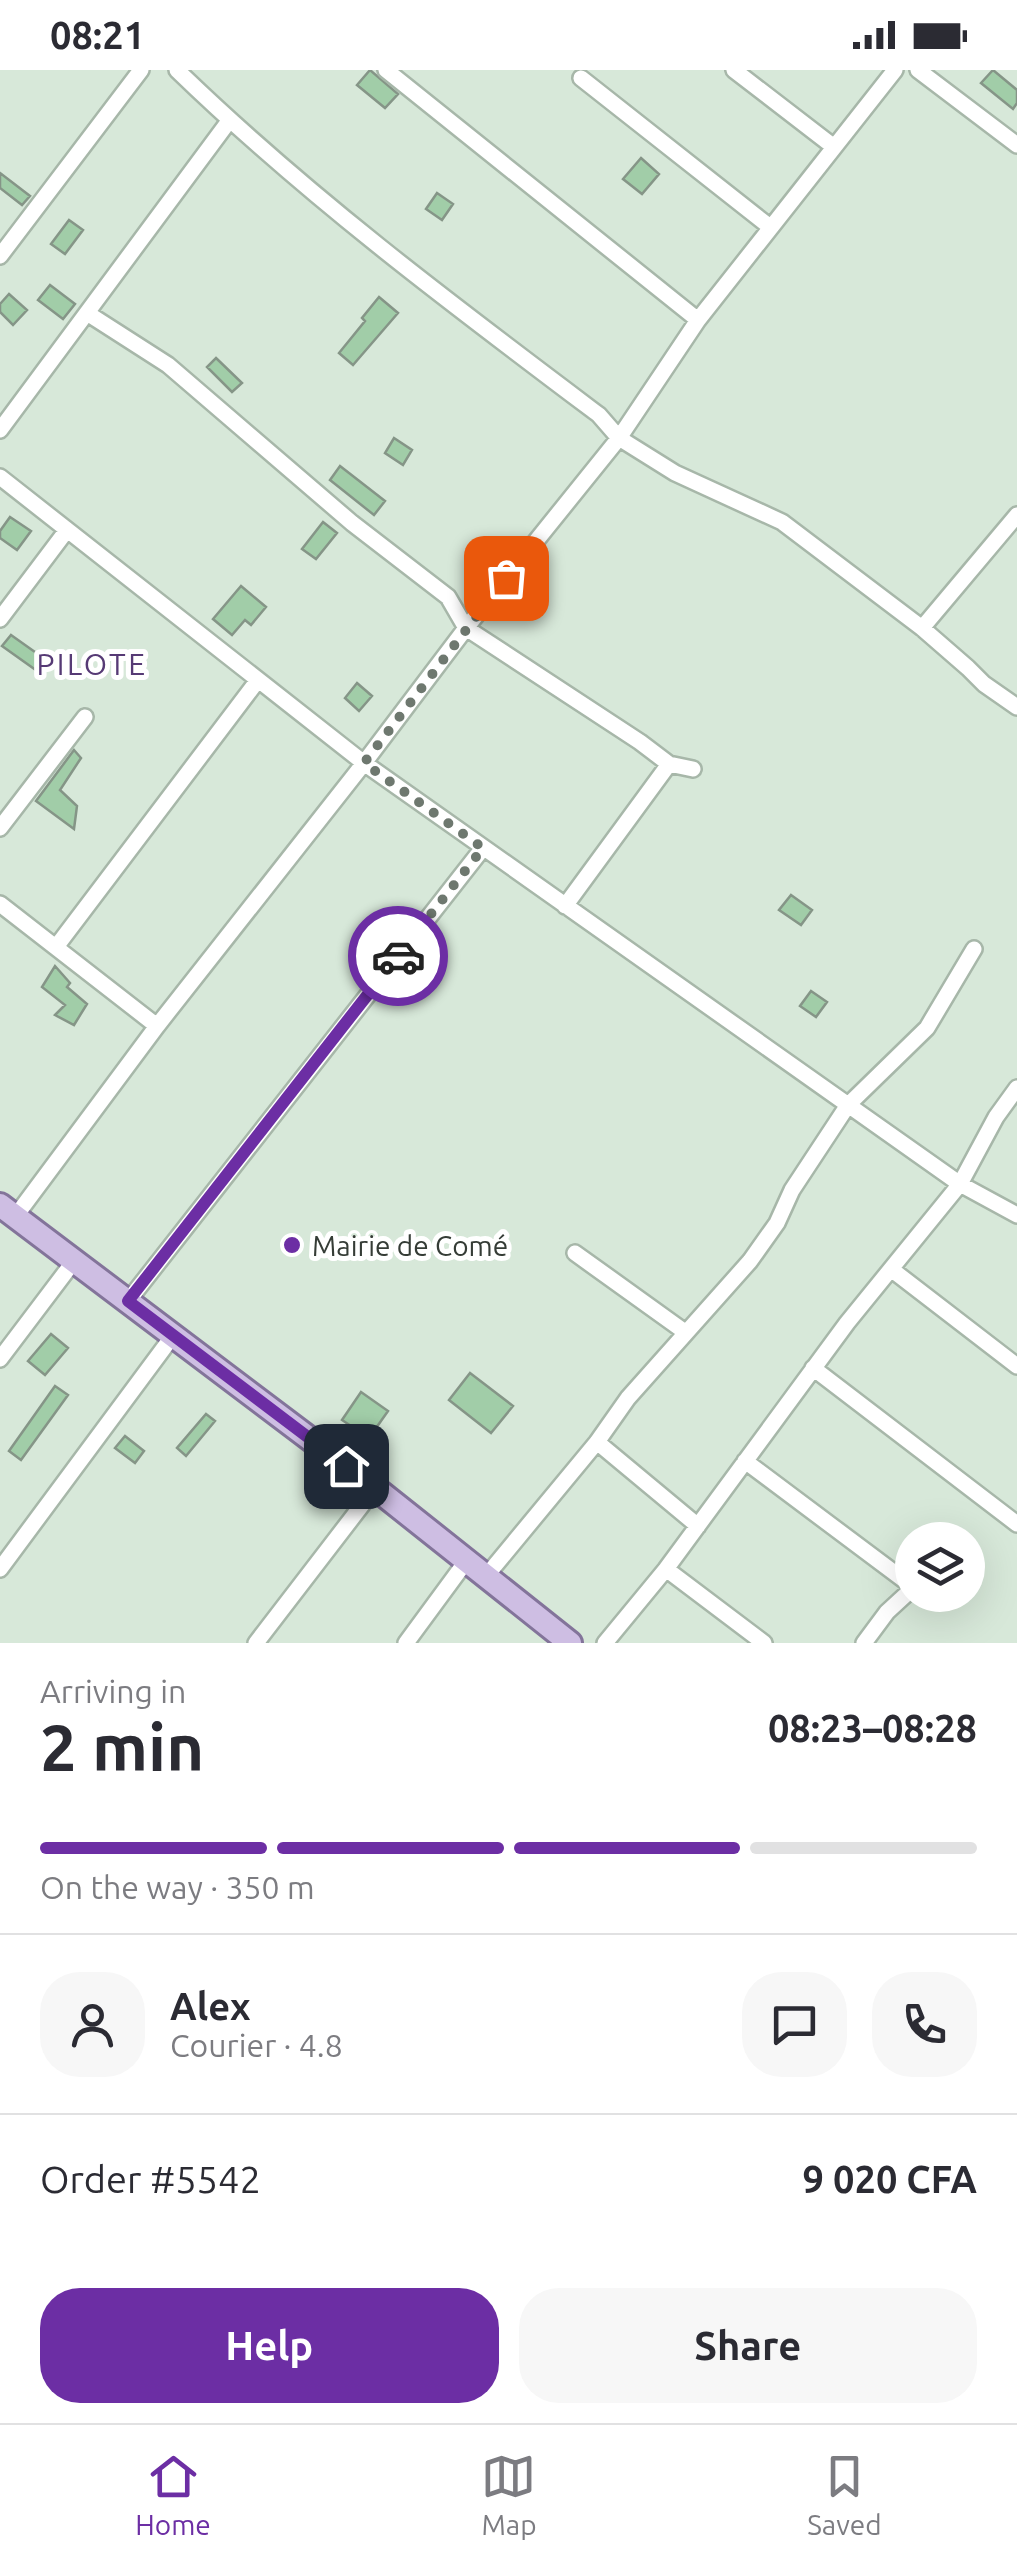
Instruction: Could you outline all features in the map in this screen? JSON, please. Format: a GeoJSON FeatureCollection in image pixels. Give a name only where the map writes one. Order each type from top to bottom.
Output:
{"type":"FeatureCollection","features":[{"type":"Feature","properties":{"kind":"main road"},"geometry":{"type":"LineString","coordinates":[[8,1211],[375,1488],[487,1575],[563,1641]]}},
{"type":"Feature","properties":{"kind":"street"},"geometry":{"type":"LineString","coordinates":[[0,256],[142,70]]}},
{"type":"Feature","properties":{"kind":"street"},"geometry":{"type":"LineString","coordinates":[[177,70],[229,121],[440,296],[598,415],[618,438],[675,474],[782,522],[922,628],[984,684],[1017,707]]}},
{"type":"Feature","properties":{"kind":"street"},"geometry":{"type":"LineString","coordinates":[[386,70],[698,320]]}},
{"type":"Feature","properties":{"kind":"street"},"geometry":{"type":"LineString","coordinates":[[734,70],[834,147]]}},
{"type":"Feature","properties":{"kind":"street"},"geometry":{"type":"LineString","coordinates":[[8,1211],[618,438],[698,320],[895,70]]}},
{"type":"Feature","properties":{"kind":"street"},"geometry":{"type":"LineString","coordinates":[[918,70],[1017,145]]}},
{"type":"Feature","properties":{"kind":"street"},"geometry":{"type":"LineString","coordinates":[[580,78],[770,227]]}},
{"type":"Feature","properties":{"kind":"street"},"geometry":{"type":"LineString","coordinates":[[0,430],[229,121]]}},
{"type":"Feature","properties":{"kind":"street"},"geometry":{"type":"LineString","coordinates":[[86,313],[168,365],[352,523],[448,596],[466,628],[669,764],[692,769]]}},
{"type":"Feature","properties":{"kind":"street"},"geometry":{"type":"LineString","coordinates":[[0,477],[364,763],[960,1184],[1017,1214]]}},
{"type":"Feature","properties":{"kind":"street"},"geometry":{"type":"LineString","coordinates":[[922,628],[1017,516]]}},
{"type":"Feature","properties":{"kind":"street"},"geometry":{"type":"LineString","coordinates":[[0,619],[67,530]]}},
{"type":"Feature","properties":{"kind":"street"},"geometry":{"type":"LineString","coordinates":[[56,947],[258,680]]}},
{"type":"Feature","properties":{"kind":"street"},"geometry":{"type":"LineString","coordinates":[[0,828],[85,717]]}},
{"type":"Feature","properties":{"kind":"street"},"geometry":{"type":"LineString","coordinates":[[565,906],[669,764]]}},
{"type":"Feature","properties":{"kind":"street"},"geometry":{"type":"LineString","coordinates":[[128,1301],[483,848]]}},
{"type":"Feature","properties":{"kind":"street"},"geometry":{"type":"LineString","coordinates":[[0,904],[157,1026]]}},
{"type":"Feature","properties":{"kind":"street"},"geometry":{"type":"LineString","coordinates":[[487,1575],[597,1442],[628,1398],[760,1248],[848,1104],[926,1028],[974,949]]}},
{"type":"Feature","properties":{"kind":"street"},"geometry":{"type":"LineString","coordinates":[[605,1643],[666,1570],[813,1368],[960,1184],[996,1117],[1017,1088]]}},
{"type":"Feature","properties":{"kind":"street"},"geometry":{"type":"LineString","coordinates":[[576,1253],[685,1332]]}},
{"type":"Feature","properties":{"kind":"street"},"geometry":{"type":"LineString","coordinates":[[0,1358],[74,1260]]}},
{"type":"Feature","properties":{"kind":"street"},"geometry":{"type":"LineString","coordinates":[[891,1269],[1017,1366]]}},
{"type":"Feature","properties":{"kind":"street"},"geometry":{"type":"LineString","coordinates":[[0,1569],[172,1337]]}},
{"type":"Feature","properties":{"kind":"street"},"geometry":{"type":"LineString","coordinates":[[813,1368],[1017,1524]]}},
{"type":"Feature","properties":{"kind":"street"},"geometry":{"type":"LineString","coordinates":[[597,1442],[698,1526]]}},
{"type":"Feature","properties":{"kind":"street"},"geometry":{"type":"LineString","coordinates":[[745,1461],[895,1574]]}},
{"type":"Feature","properties":{"kind":"street"},"geometry":{"type":"LineString","coordinates":[[256,1643],[375,1488]]}},
{"type":"Feature","properties":{"kind":"street"},"geometry":{"type":"LineString","coordinates":[[406,1643],[467,1560]]}},
{"type":"Feature","properties":{"kind":"street"},"geometry":{"type":"LineString","coordinates":[[666,1570],[764,1643]]}},
{"type":"Feature","properties":{"kind":"street"},"geometry":{"type":"LineString","coordinates":[[864,1643],[895,1604]]}},
{"type":"Feature","properties":{"kind":"building"},"geometry":{"type":"Polygon","coordinates":[[[370,70],[398,94],[385,108],[357,85],[370,70]]]}},
{"type":"Feature","properties":{"kind":"building"},"geometry":{"type":"Polygon","coordinates":[[[993,70],[1017,90],[1013,109],[981,83],[993,70]]]}},
{"type":"Feature","properties":{"kind":"building"},"geometry":{"type":"Polygon","coordinates":[[[641,158],[659,174],[642,194],[623,179],[641,158]]]}},
{"type":"Feature","properties":{"kind":"building"},"geometry":{"type":"Polygon","coordinates":[[[0,173],[30,196],[22,205],[0,188],[0,173]]]}},
{"type":"Feature","properties":{"kind":"building"},"geometry":{"type":"Polygon","coordinates":[[[437,193],[453,204],[442,220],[426,209],[437,193]]]}},
{"type":"Feature","properties":{"kind":"building"},"geometry":{"type":"Polygon","coordinates":[[[69,220],[83,230],[65,254],[51,244],[69,220]]]}},
{"type":"Feature","properties":{"kind":"building"},"geometry":{"type":"Polygon","coordinates":[[[50,285],[75,304],[63,319],[38,300],[50,285]]]}},
{"type":"Feature","properties":{"kind":"building"},"geometry":{"type":"Polygon","coordinates":[[[9,294],[27,310],[13,325],[0,312],[0,304],[9,294]]]}},
{"type":"Feature","properties":{"kind":"building"},"geometry":{"type":"Polygon","coordinates":[[[379,297],[398,313],[353,365],[339,353],[379,297]]]}},
{"type":"Feature","properties":{"kind":"building"},"geometry":{"type":"Polygon","coordinates":[[[216,358],[242,383],[232,392],[207,367],[216,358]]]}},
{"type":"Feature","properties":{"kind":"building"},"geometry":{"type":"Polygon","coordinates":[[[394,438],[412,450],[403,465],[385,453],[394,438]]]}},
{"type":"Feature","properties":{"kind":"building"},"geometry":{"type":"Polygon","coordinates":[[[340,466],[385,501],[374,515],[330,480],[340,466]]]}},
{"type":"Feature","properties":{"kind":"building"},"geometry":{"type":"Polygon","coordinates":[[[10,517],[31,531],[17,550],[0,538],[0,531],[10,517]]]}},
{"type":"Feature","properties":{"kind":"building"},"geometry":{"type":"Polygon","coordinates":[[[323,522],[337,533],[316,559],[302,549],[323,522]]]}},
{"type":"Feature","properties":{"kind":"building"},"geometry":{"type":"Polygon","coordinates":[[[241,586],[266,607],[251,625],[245,620],[232,635],[213,619],[241,586]]]}},
{"type":"Feature","properties":{"kind":"building"},"geometry":{"type":"Polygon","coordinates":[[[11,635],[49,662],[40,673],[2,646],[11,635]]]}},
{"type":"Feature","properties":{"kind":"building"},"geometry":{"type":"Polygon","coordinates":[[[357,683],[372,696],[359,711],[345,698],[357,683]]]}},
{"type":"Feature","properties":{"kind":"building"},"geometry":{"type":"Polygon","coordinates":[[[74,750],[81,758],[60,790],[77,806],[74,829],[36,801],[74,750]]]}},
{"type":"Feature","properties":{"kind":"building"},"geometry":{"type":"Polygon","coordinates":[[[791,895],[812,910],[801,925],[779,910],[791,895]]]}},
{"type":"Feature","properties":{"kind":"building"},"geometry":{"type":"Polygon","coordinates":[[[55,966],[70,983],[67,987],[87,1004],[74,1025],[55,1015],[65,1005],[42,987],[55,966]]]}},
{"type":"Feature","properties":{"kind":"building"},"geometry":{"type":"Polygon","coordinates":[[[811,991],[827,1002],[816,1017],[800,1006],[811,991]]]}},
{"type":"Feature","properties":{"kind":"building"},"geometry":{"type":"Polygon","coordinates":[[[51,1334],[68,1348],[45,1375],[28,1361],[51,1334]]]}},
{"type":"Feature","properties":{"kind":"building"},"geometry":{"type":"Polygon","coordinates":[[[470,1373],[513,1406],[491,1433],[449,1400],[470,1373]]]}},
{"type":"Feature","properties":{"kind":"building"},"geometry":{"type":"Polygon","coordinates":[[[55,1386],[68,1395],[21,1460],[9,1451],[55,1386]]]}},
{"type":"Feature","properties":{"kind":"building"},"geometry":{"type":"Polygon","coordinates":[[[361,1392],[388,1411],[369,1438],[342,1420],[361,1392]]]}},
{"type":"Feature","properties":{"kind":"building"},"geometry":{"type":"Polygon","coordinates":[[[206,1414],[215,1421],[186,1456],[177,1448],[206,1414]]]}},
{"type":"Feature","properties":{"kind":"building"},"geometry":{"type":"Polygon","coordinates":[[[125,1436],[144,1451],[135,1463],[115,1448],[125,1436]]]}},
{"type":"Feature","properties":{"kind":"way so far"},"geometry":{"type":"LineString","coordinates":[[398,956],[483,848],[364,763],[506,578]]}},
{"type":"Feature","properties":{"kind":"place","name":"Mairie de Comé"},"geometry":{"type":"Point","coordinates":[292,1245]}},
{"type":"Feature","properties":{"kind":"district","name":"PILOTE"},"geometry":{"type":"Point","coordinates":[92,664]}},
{"type":"Feature","properties":{"kind":"route"},"geometry":{"type":"LineString","coordinates":[[346,1466],[128,1301],[398,956]]}}]}
